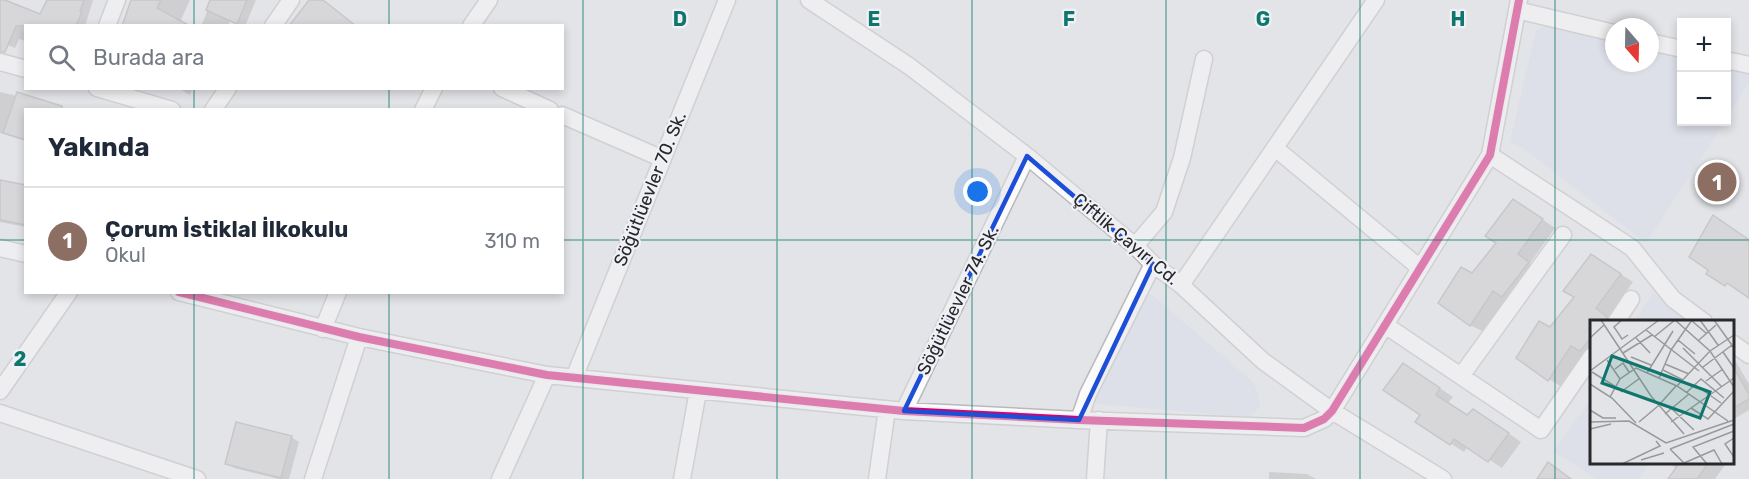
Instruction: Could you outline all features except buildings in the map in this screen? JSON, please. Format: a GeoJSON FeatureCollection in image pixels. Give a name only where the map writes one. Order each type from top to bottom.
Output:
{"type":"FeatureCollection","features":[{"type":"Feature","properties":{"kind":"street"},"geometry":{"type":"LineString","coordinates":[[108,24],[117,0]]}},
{"type":"Feature","properties":{"kind":"street"},"geometry":{"type":"LineString","coordinates":[[274,24],[291,0]]}},
{"type":"Feature","properties":{"kind":"street"},"geometry":{"type":"LineString","coordinates":[[472,24],[489,0]]}},
{"type":"Feature","properties":{"kind":"street","name":"Söğütlüevler 70. Sk."},"geometry":{"type":"LineString","coordinates":[[574,378],[727,0]]}},
{"type":"Feature","properties":{"kind":"street","name":"Çiftlik Çayırı Cd."},"geometry":{"type":"LineString","coordinates":[[808,0],[909,66],[1027,156],[1135,246],[1153,264],[1181,285],[1263,361],[1332,411],[1443,479]]}},
{"type":"Feature","properties":{"kind":"street"},"geometry":{"type":"LineString","coordinates":[[1181,285],[1376,0]]}},
{"type":"Feature","properties":{"kind":"street"},"geometry":{"type":"LineString","coordinates":[[187,294],[323,329],[547,375],[904,411],[1304,429],[1324,419],[1332,411],[1490,155],[1518,5],[1605,30]]}},
{"type":"Feature","properties":{"kind":"street"},"geometry":{"type":"LineString","coordinates":[[1659,44],[1677,48]]}},
{"type":"Feature","properties":{"kind":"street"},"geometry":{"type":"LineString","coordinates":[[1135,246],[1164,212],[1182,158],[1204,59]]}},
{"type":"Feature","properties":{"kind":"street"},"geometry":{"type":"LineString","coordinates":[[1731,61],[1749,65]]}},
{"type":"Feature","properties":{"kind":"street"},"geometry":{"type":"LineString","coordinates":[[0,62],[24,68]]}},
{"type":"Feature","properties":{"kind":"street"},"geometry":{"type":"LineString","coordinates":[[104,90],[165,108]]}},
{"type":"Feature","properties":{"kind":"street"},"geometry":{"type":"LineString","coordinates":[[214,108],[227,90]]}},
{"type":"Feature","properties":{"kind":"street"},"geometry":{"type":"LineString","coordinates":[[424,108],[433,90]]}},
{"type":"Feature","properties":{"kind":"street"},"geometry":{"type":"LineString","coordinates":[[506,90],[546,108]]}},
{"type":"Feature","properties":{"kind":"street"},"geometry":{"type":"LineString","coordinates":[[564,116],[663,159]]}},
{"type":"Feature","properties":{"kind":"street"},"geometry":{"type":"LineString","coordinates":[[1275,148],[1420,268]]}},
{"type":"Feature","properties":{"kind":"street"},"geometry":{"type":"LineString","coordinates":[[1490,155],[1632,248],[1673,299],[1703,320]]}},
{"type":"Feature","properties":{"kind":"street","name":"Söğütlüevler 74. Sk."},"geometry":{"type":"LineString","coordinates":[[904,411],[1027,156]]}},
{"type":"Feature","properties":{"kind":"street"},"geometry":{"type":"LineString","coordinates":[[1461,376],[1563,235]]}},
{"type":"Feature","properties":{"kind":"street"},"geometry":{"type":"LineString","coordinates":[[0,248],[24,254]]}},
{"type":"Feature","properties":{"kind":"street"},"geometry":{"type":"LineString","coordinates":[[1079,420],[1088,394],[1153,264]]}},
{"type":"Feature","properties":{"kind":"street"},"geometry":{"type":"LineString","coordinates":[[0,391],[68,294]]}},
{"type":"Feature","properties":{"kind":"street"},"geometry":{"type":"LineString","coordinates":[[323,329],[337,294]]}},
{"type":"Feature","properties":{"kind":"street"},"geometry":{"type":"LineString","coordinates":[[1617,320],[1631,299]]}},
{"type":"Feature","properties":{"kind":"street"},"geometry":{"type":"LineString","coordinates":[[1385,325],[1540,430],[1590,360]]}},
{"type":"Feature","properties":{"kind":"street"},"geometry":{"type":"LineString","coordinates":[[313,479],[359,337]]}},
{"type":"Feature","properties":{"kind":"street"},"geometry":{"type":"LineString","coordinates":[[1734,344],[1749,355]]}},
{"type":"Feature","properties":{"kind":"street"},"geometry":{"type":"LineString","coordinates":[[500,479],[547,375]]}},
{"type":"Feature","properties":{"kind":"street"},"geometry":{"type":"LineString","coordinates":[[682,479],[698,391]]}},
{"type":"Feature","properties":{"kind":"street"},"geometry":{"type":"LineString","coordinates":[[877,479],[887,409]]}},
{"type":"Feature","properties":{"kind":"street"},"geometry":{"type":"LineString","coordinates":[[0,413],[194,479]]}},
{"type":"Feature","properties":{"kind":"street"},"geometry":{"type":"LineString","coordinates":[[1095,479],[1099,420]]}},
{"type":"Feature","properties":{"kind":"highlighted area"},"geometry":{"type":"Polygon","coordinates":[[[1027,156],[1153,264],[1079,420],[904,411],[1027,156]]]}},
{"type":"Feature","properties":{"kind":"shaded area"},"geometry":{"type":"Polygon","coordinates":[[[1551,23],[1605,36],[1605,72],[1659,72],[1659,49],[1677,53],[1677,126],[1721,126],[1646,243],[1526,150],[1510,141],[1536,31],[1551,23]]]}},
{"type":"Feature","properties":{"kind":"shaded area"},"geometry":{"type":"Polygon","coordinates":[[[1731,66],[1749,70],[1749,82],[1731,111],[1731,66]]]}},
{"type":"Feature","properties":{"kind":"shaded area"},"geometry":{"type":"Polygon","coordinates":[[[1653,293],[1692,320],[1635,320],[1653,293]]]}},
{"type":"Feature","properties":{"kind":"shaded area"},"geometry":{"type":"Polygon","coordinates":[[[1151,294],[1254,383],[1260,407],[1247,417],[1098,404],[1092,395],[1139,299],[1151,294]]]}},
{"type":"Feature","properties":{"kind":"shaded area"},"geometry":{"type":"Polygon","coordinates":[[[1590,400],[1590,464],[1648,464],[1638,479],[1597,479],[1553,451],[1590,400]]]}},
{"type":"Feature","properties":{"kind":"cycle path"},"geometry":{"type":"LineString","coordinates":[[187,294],[359,337],[547,375],[904,411],[1304,428],[1324,419],[1332,411],[1490,155],[1519,0]]}},
{"type":"Feature","properties":{"kind":"place","name":"Çorum İstiklal İlkokulu"},"geometry":{"type":"Point","coordinates":[1717,182]}}]}
